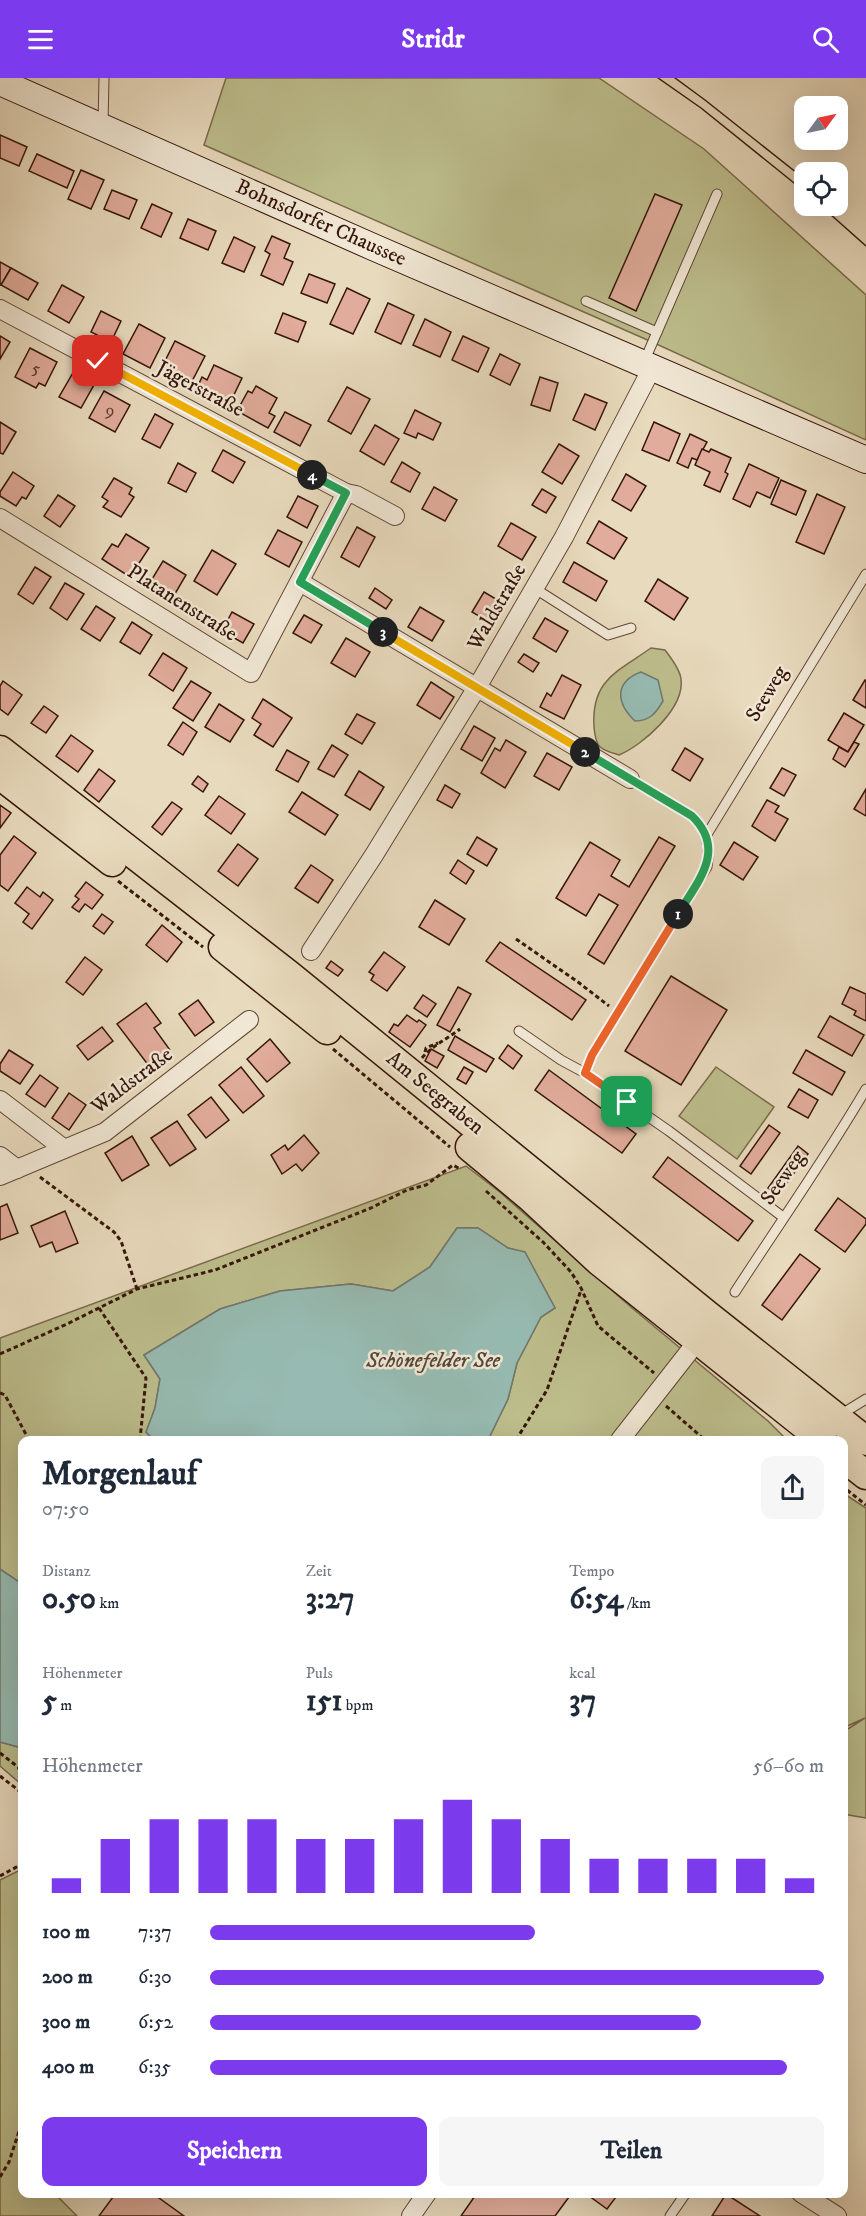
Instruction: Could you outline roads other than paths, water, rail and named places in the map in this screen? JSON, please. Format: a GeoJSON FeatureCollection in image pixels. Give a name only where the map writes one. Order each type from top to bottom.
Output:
{"type":"FeatureCollection","features":[{"type":"Feature","properties":{"kind":"main road","name":"Am Seegraben"},"geometry":{"type":"LineString","coordinates":[[0,750],[290,975],[696,1307],[830,1429]]}},
{"type":"Feature","properties":{"kind":"main road","name":"Am Seegraben"},"geometry":{"type":"LineString","coordinates":[[0,776],[351,1049],[530,1197],[599,1261],[699,1339],[830,1429],[866,1441]]}},
{"type":"Feature","properties":{"kind":"main road"},"geometry":{"type":"LineString","coordinates":[[848,1460],[866,1475]]}},
{"type":"Feature","properties":{"kind":"street","name":"Bohnsdorfer Chaussee"},"geometry":{"type":"LineString","coordinates":[[0,82],[866,460]]}},
{"type":"Feature","properties":{"kind":"street","name":"Jägerstraße"},"geometry":{"type":"LineString","coordinates":[[0,309],[346,493],[356,495],[395,516]]}},
{"type":"Feature","properties":{"kind":"street","name":"Waldstraße"},"geometry":{"type":"LineString","coordinates":[[311,951],[374,855],[476,688],[564,537],[647,366]]}},
{"type":"Feature","properties":{"kind":"street"},"geometry":{"type":"LineString","coordinates":[[346,493],[300,582],[630,779]]}},
{"type":"Feature","properties":{"kind":"street","name":"Platanenstraße"},"geometry":{"type":"LineString","coordinates":[[0,518],[251,673],[300,582]]}},
{"type":"Feature","properties":{"kind":"street","name":"Waldstraße"},"geometry":{"type":"LineString","coordinates":[[14,1170],[105,1132],[249,1020]]}},
{"type":"Feature","properties":{"kind":"street"},"geometry":{"type":"LineString","coordinates":[[0,1100],[63,1148]]}},
{"type":"Feature","properties":{"kind":"street"},"geometry":{"type":"LineString","coordinates":[[0,1156],[14,1170]]}},
{"type":"Feature","properties":{"kind":"street"},"geometry":{"type":"LineString","coordinates":[[623,1436],[699,1339]]}},
{"type":"Feature","properties":{"kind":"street"},"geometry":{"type":"LineString","coordinates":[[411,2216],[424,2198]]}},
{"type":"Feature","properties":{"kind":"street"},"geometry":{"type":"LineString","coordinates":[[809,2198],[837,2216]]}},
{"type":"Feature","properties":{"kind":"lane"},"geometry":{"type":"LineString","coordinates":[[103,127],[104,78]]}},
{"type":"Feature","properties":{"kind":"lane"},"geometry":{"type":"LineString","coordinates":[[647,366],[657,332],[717,194]]}},
{"type":"Feature","properties":{"kind":"lane"},"geometry":{"type":"LineString","coordinates":[[586,301],[657,332]]}},
{"type":"Feature","properties":{"kind":"lane","name":"Seeweg"},"geometry":{"type":"LineString","coordinates":[[706,836],[866,574]]}},
{"type":"Feature","properties":{"kind":"lane"},"geometry":{"type":"LineString","coordinates":[[534,588],[608,634],[632,628]]}},
{"type":"Feature","properties":{"kind":"lane"},"geometry":{"type":"LineString","coordinates":[[585,1073],[592,1055],[707,867],[709,856],[706,836],[700,824],[692,816],[630,779]]}},
{"type":"Feature","properties":{"kind":"lane"},"geometry":{"type":"LineString","coordinates":[[519,1031],[669,1131],[783,1217]]}},
{"type":"Feature","properties":{"kind":"lane","name":"Seeweg"},"geometry":{"type":"LineString","coordinates":[[735,1292],[831,1148],[866,1089]]}},
{"type":"Feature","properties":{"kind":"lane"},"geometry":{"type":"LineString","coordinates":[[830,1429],[866,1400]]}},
{"type":"Feature","properties":{"kind":"lane"},"geometry":{"type":"LineString","coordinates":[[670,2216],[683,2198]]}},
{"type":"Feature","properties":{"kind":"water"},"geometry":{"type":"Polygon","coordinates":[[[641,672],[658,680],[663,701],[658,709],[645,720],[635,721],[624,707],[621,694],[626,681],[641,672]]]}},
{"type":"Feature","properties":{"kind":"water","name":"Schönefelder See"},"geometry":{"type":"Polygon","coordinates":[[[457,1228],[478,1228],[508,1248],[525,1252],[555,1308],[541,1317],[517,1363],[508,1399],[490,1436],[150,1436],[146,1432],[155,1408],[160,1379],[144,1355],[220,1309],[280,1291],[351,1284],[393,1291],[430,1267],[457,1228]]]}},
{"type":"Feature","properties":{"kind":"water"},"geometry":{"type":"Polygon","coordinates":[[[0,1569],[18,1581],[18,1747],[0,1742],[0,1569]]]}},
{"type":"Feature","properties":{"kind":"tram line"},"geometry":{"type":"LineString","coordinates":[[658,78],[701,108],[794,183]]}},
{"type":"Feature","properties":{"kind":"tram line"},"geometry":{"type":"LineString","coordinates":[[675,78],[794,171]]}},
{"type":"Feature","properties":{"kind":"tram line"},"geometry":{"type":"LineString","coordinates":[[832,216],[866,246]]}}]}
